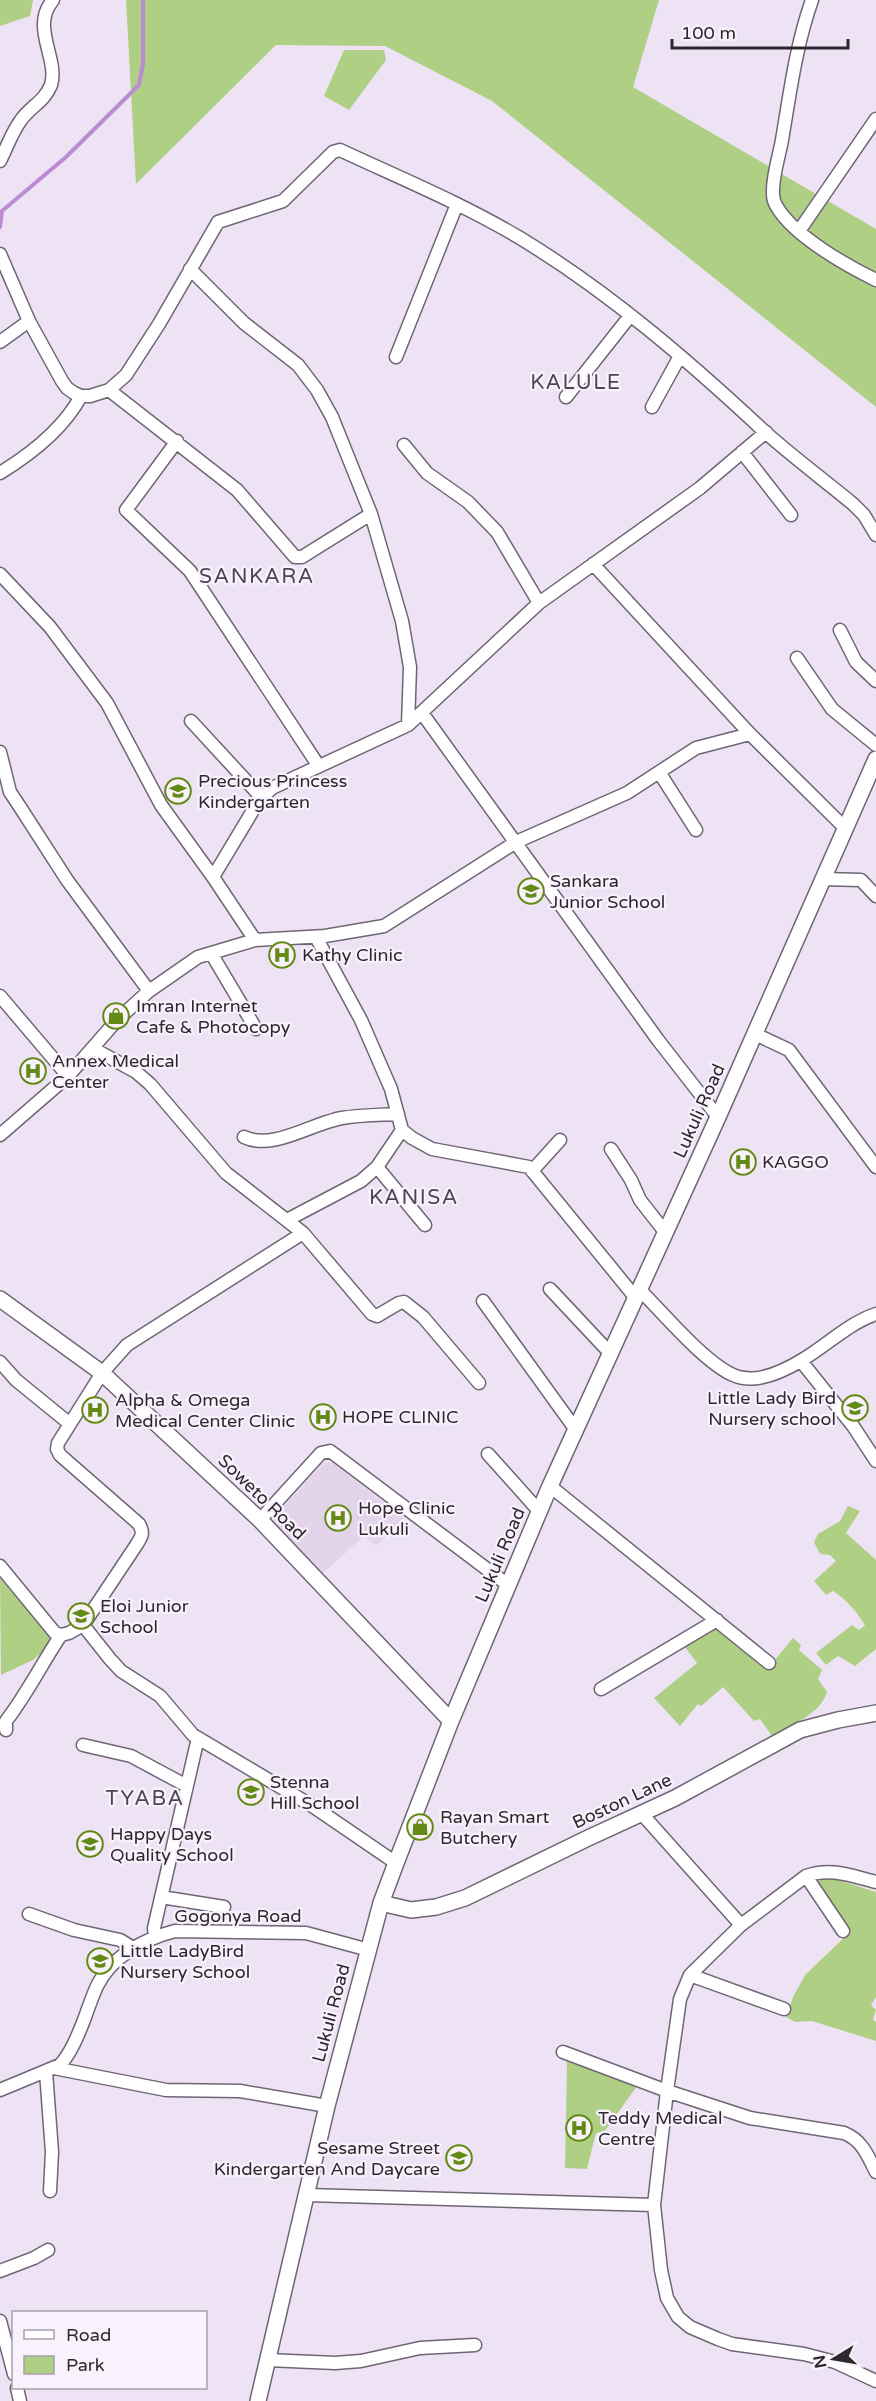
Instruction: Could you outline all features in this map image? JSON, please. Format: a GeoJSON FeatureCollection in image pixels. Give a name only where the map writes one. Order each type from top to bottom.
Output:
{"type":"FeatureCollection","features":[{"type":"Feature","properties":{"kind":"street"},"geometry":{"type":"LineString","coordinates":[[0,161],[20,121],[43,98],[51,84],[52,75],[45,23],[47,7],[53,0]]}},
{"type":"Feature","properties":{"kind":"street"},"geometry":{"type":"LineString","coordinates":[[812,0],[794,76],[773,192],[777,208],[799,231],[848,266],[876,280]]}},
{"type":"Feature","properties":{"kind":"street"},"geometry":{"type":"LineString","coordinates":[[799,231],[876,119]]}},
{"type":"Feature","properties":{"kind":"street"},"geometry":{"type":"LineString","coordinates":[[0,254],[29,321],[67,388],[81,396],[90,396],[109,390],[126,375],[159,324],[218,222],[283,201],[337,150],[457,204],[521,239],[595,289],[721,389],[766,432],[853,504],[864,515],[876,535]]}},
{"type":"Feature","properties":{"kind":"street"},"geometry":{"type":"LineString","coordinates":[[396,357],[457,204]]}},
{"type":"Feature","properties":{"kind":"street"},"geometry":{"type":"LineString","coordinates":[[190,269],[244,322],[298,365],[332,417],[371,514],[402,621],[410,660],[408,725]]}},
{"type":"Feature","properties":{"kind":"street"},"geometry":{"type":"LineString","coordinates":[[566,397],[630,316]]}},
{"type":"Feature","properties":{"kind":"street"},"geometry":{"type":"LineString","coordinates":[[0,342],[29,321]]}},
{"type":"Feature","properties":{"kind":"street"},"geometry":{"type":"LineString","coordinates":[[652,407],[680,356]]}},
{"type":"Feature","properties":{"kind":"street"},"geometry":{"type":"LineString","coordinates":[[109,390],[237,490],[295,557],[302,557],[371,514]]}},
{"type":"Feature","properties":{"kind":"street"},"geometry":{"type":"LineString","coordinates":[[0,473],[47,438],[74,409],[81,396]]}},
{"type":"Feature","properties":{"kind":"street"},"geometry":{"type":"LineString","coordinates":[[213,877],[262,798],[272,788],[408,725],[539,603],[700,488],[766,432]]}},
{"type":"Feature","properties":{"kind":"street"},"geometry":{"type":"LineString","coordinates":[[177,441],[126,510],[190,571],[318,765]]}},
{"type":"Feature","properties":{"kind":"street"},"geometry":{"type":"LineString","coordinates":[[404,445],[427,473],[468,502],[497,532],[539,603]]}},
{"type":"Feature","properties":{"kind":"street"},"geometry":{"type":"LineString","coordinates":[[742,452],[791,515]]}},
{"type":"Feature","properties":{"kind":"street"},"geometry":{"type":"LineString","coordinates":[[593,564],[750,734],[845,828]]}},
{"type":"Feature","properties":{"kind":"street"},"geometry":{"type":"LineString","coordinates":[[0,574],[50,627],[107,703],[153,791],[255,940]]}},
{"type":"Feature","properties":{"kind":"street"},"geometry":{"type":"LineString","coordinates":[[840,630],[856,662],[876,681]]}},
{"type":"Feature","properties":{"kind":"street"},"geometry":{"type":"LineString","coordinates":[[797,658],[832,709],[876,745]]}},
{"type":"Feature","properties":{"kind":"street"},"geometry":{"type":"LineString","coordinates":[[422,713],[677,1066],[718,1117]]}},
{"type":"Feature","properties":{"kind":"street"},"geometry":{"type":"LineString","coordinates":[[191,721],[262,798]]}},
{"type":"Feature","properties":{"kind":"street"},"geometry":{"type":"LineString","coordinates":[[0,1135],[68,1076],[117,1020],[149,991],[194,959],[255,940],[316,937],[360,932],[384,926],[516,842],[622,795],[703,745],[750,734]]}},
{"type":"Feature","properties":{"kind":"street"},"geometry":{"type":"LineString","coordinates":[[0,752],[10,792],[67,880],[149,991]]}},
{"type":"Feature","properties":{"kind":"street","name":"Lukuli Road"},"geometry":{"type":"LineString","coordinates":[[258,2401],[327,2106],[381,1903],[396,1863],[451,1721],[550,1486],[718,1117],[876,759]]}},
{"type":"Feature","properties":{"kind":"street"},"geometry":{"type":"LineString","coordinates":[[659,772],[696,830]]}},
{"type":"Feature","properties":{"kind":"street"},"geometry":{"type":"LineString","coordinates":[[822,879],[861,880],[876,896]]}},
{"type":"Feature","properties":{"kind":"street"},"geometry":{"type":"LineString","coordinates":[[316,937],[361,1020],[391,1089],[402,1130],[432,1149],[470,1158],[529,1167],[637,1293],[703,1354],[733,1375],[760,1378],[801,1361],[860,1321],[876,1314]]}},
{"type":"Feature","properties":{"kind":"street"},"geometry":{"type":"LineString","coordinates":[[211,953],[256,1029]]}},
{"type":"Feature","properties":{"kind":"street"},"geometry":{"type":"LineString","coordinates":[[0,996],[68,1076]]}},
{"type":"Feature","properties":{"kind":"street"},"geometry":{"type":"LineString","coordinates":[[754,1034],[789,1050],[876,1167]]}},
{"type":"Feature","properties":{"kind":"street"},"geometry":{"type":"LineString","coordinates":[[94,1049],[136,1072],[164,1098],[226,1173],[303,1233],[372,1314],[377,1316],[404,1302],[423,1317],[479,1383]]}},
{"type":"Feature","properties":{"kind":"street"},"geometry":{"type":"LineString","coordinates":[[244,1137],[252,1141],[264,1141],[302,1133],[321,1122],[398,1114]]}},
{"type":"Feature","properties":{"kind":"street"},"geometry":{"type":"LineString","coordinates":[[287,1220],[361,1181],[377,1167],[402,1130]]}},
{"type":"Feature","properties":{"kind":"street"},"geometry":{"type":"LineString","coordinates":[[532,1171],[560,1140]]}},
{"type":"Feature","properties":{"kind":"street"},"geometry":{"type":"LineString","coordinates":[[611,1149],[631,1180],[640,1200],[665,1232]]}},
{"type":"Feature","properties":{"kind":"street"},"geometry":{"type":"LineString","coordinates":[[377,1167],[425,1225]]}},
{"type":"Feature","properties":{"kind":"street"},"geometry":{"type":"LineString","coordinates":[[0,1566],[55,1633],[61,1635],[69,1633],[83,1624],[143,1535],[139,1524],[60,1455],[57,1449],[58,1443],[102,1373],[127,1345],[303,1233]]}},
{"type":"Feature","properties":{"kind":"street"},"geometry":{"type":"LineString","coordinates":[[550,1289],[610,1353]]}},
{"type":"Feature","properties":{"kind":"street","name":"Soweto Road"},"geometry":{"type":"LineString","coordinates":[[0,1299],[102,1373],[260,1520],[451,1721]]}},
{"type":"Feature","properties":{"kind":"street"},"geometry":{"type":"LineString","coordinates":[[483,1300],[576,1430]]}},
{"type":"Feature","properties":{"kind":"street"},"geometry":{"type":"LineString","coordinates":[[801,1361],[853,1426],[876,1461]]}},
{"type":"Feature","properties":{"kind":"street"},"geometry":{"type":"LineString","coordinates":[[0,1362],[16,1380],[70,1424]]}},
{"type":"Feature","properties":{"kind":"street"},"geometry":{"type":"LineString","coordinates":[[260,1520],[321,1453],[330,1451],[508,1585]]}},
{"type":"Feature","properties":{"kind":"street"},"geometry":{"type":"LineString","coordinates":[[488,1454],[540,1511]]}},
{"type":"Feature","properties":{"kind":"street"},"geometry":{"type":"LineString","coordinates":[[550,1486],[769,1663]]}},
{"type":"Feature","properties":{"kind":"street"},"geometry":{"type":"LineString","coordinates":[[601,1689],[717,1620]]}},
{"type":"Feature","properties":{"kind":"street"},"geometry":{"type":"LineString","coordinates":[[83,1624],[122,1671],[160,1696],[198,1738],[314,1807],[396,1863]]}},
{"type":"Feature","properties":{"kind":"street"},"geometry":{"type":"LineString","coordinates":[[6,1730],[6,1720],[18,1705],[61,1635]]}},
{"type":"Feature","properties":{"kind":"street","name":"Boston Lane"},"geometry":{"type":"LineString","coordinates":[[381,1903],[411,1910],[448,1904],[484,1890],[675,1798],[800,1730],[876,1713]]}},
{"type":"Feature","properties":{"kind":"street"},"geometry":{"type":"LineString","coordinates":[[154,1936],[198,1738]]}},
{"type":"Feature","properties":{"kind":"street"},"geometry":{"type":"LineString","coordinates":[[82,1745],[131,1756],[187,1786]]}},
{"type":"Feature","properties":{"kind":"street"},"geometry":{"type":"LineString","coordinates":[[642,1814],[741,1925]]}},
{"type":"Feature","properties":{"kind":"street"},"geometry":{"type":"LineString","coordinates":[[876,1882],[825,1871],[806,1876],[741,1925],[690,1975],[680,1999],[654,2205],[661,2270],[667,2298],[678,2317],[690,2327],[732,2344],[804,2354],[835,2362],[876,2381]]}},
{"type":"Feature","properties":{"kind":"street"},"geometry":{"type":"LineString","coordinates":[[806,1876],[843,1931]]}},
{"type":"Feature","properties":{"kind":"street"},"geometry":{"type":"LineString","coordinates":[[161,1898],[224,1907]]}},
{"type":"Feature","properties":{"kind":"street"},"geometry":{"type":"LineString","coordinates":[[29,1914],[74,1930],[120,1940],[133,1948]]}},
{"type":"Feature","properties":{"kind":"street","name":"Gogonya Road"},"geometry":{"type":"LineString","coordinates":[[0,2090],[50,2070],[66,2058],[105,1974],[133,1948],[154,1936],[174,1931],[306,1933],[369,1950]]}},
{"type":"Feature","properties":{"kind":"street"},"geometry":{"type":"LineString","coordinates":[[690,1975],[784,2009]]}},
{"type":"Feature","properties":{"kind":"street"},"geometry":{"type":"LineString","coordinates":[[562,2052],[667,2091],[750,2118],[844,2133],[864,2148],[876,2172]]}},
{"type":"Feature","properties":{"kind":"street"},"geometry":{"type":"LineString","coordinates":[[50,2191],[52,2152],[50,2070],[166,2090],[240,2091],[327,2106]]}},
{"type":"Feature","properties":{"kind":"street"},"geometry":{"type":"LineString","coordinates":[[306,2195],[654,2205]]}},
{"type":"Feature","properties":{"kind":"street"},"geometry":{"type":"LineString","coordinates":[[0,2271],[48,2250]]}},
{"type":"Feature","properties":{"kind":"street"},"geometry":{"type":"LineString","coordinates":[[0,2321],[12,2366]]}},
{"type":"Feature","properties":{"kind":"street"},"geometry":{"type":"LineString","coordinates":[[267,2360],[335,2363],[361,2361],[420,2348],[475,2345]]}},
{"type":"Feature","properties":{"kind":"shaded area","name":"Hope Clinic Lukuli"},"geometry":{"type":"Polygon","coordinates":[[[331,1462],[404,1518],[376,1546],[364,1536],[321,1575],[272,1522],[272,1519],[324,1463],[331,1462]]]}},
{"type":"Feature","properties":{"kind":"green space"},"geometry":{"type":"Polygon","coordinates":[[[0,0],[33,0],[30,16],[0,26],[0,0]]]}},
{"type":"Feature","properties":{"kind":"green space"},"geometry":{"type":"Polygon","coordinates":[[[126,0],[659,0],[633,87],[876,229],[876,407],[492,101],[385,46],[276,45],[136,184],[126,0]]]}},
{"type":"Feature","properties":{"kind":"green space"},"geometry":{"type":"Polygon","coordinates":[[[344,50],[384,50],[386,60],[349,110],[324,96],[344,50]]]}},
{"type":"Feature","properties":{"kind":"green space"},"geometry":{"type":"Polygon","coordinates":[[[848,1506],[860,1511],[846,1533],[876,1560],[876,1649],[855,1666],[838,1656],[826,1665],[816,1653],[852,1625],[859,1630],[865,1625],[843,1598],[833,1591],[826,1595],[814,1581],[836,1561],[830,1555],[820,1554],[814,1542],[818,1534],[840,1521],[848,1506]]]}},
{"type":"Feature","properties":{"kind":"green space"},"geometry":{"type":"Polygon","coordinates":[[[0,1571],[57,1639],[33,1660],[1,1675],[0,1571]]]}},
{"type":"Feature","properties":{"kind":"green space"},"geometry":{"type":"Polygon","coordinates":[[[721,1626],[774,1661],[793,1638],[801,1645],[799,1650],[822,1670],[818,1679],[827,1692],[818,1707],[812,1713],[772,1736],[760,1719],[754,1721],[723,1687],[701,1706],[698,1704],[680,1726],[654,1698],[697,1663],[685,1647],[721,1626]]]}},
{"type":"Feature","properties":{"kind":"green space"},"geometry":{"type":"Polygon","coordinates":[[[826,1876],[876,1892],[876,1997],[871,2005],[876,2010],[873,2020],[876,2022],[876,2041],[812,2021],[795,2022],[786,2017],[793,1997],[805,1975],[850,1932],[818,1882],[826,1876]]]}},
{"type":"Feature","properties":{"kind":"green space"},"geometry":{"type":"Polygon","coordinates":[[[567,2061],[637,2086],[604,2132],[596,2133],[587,2169],[565,2168],[567,2061]]]}},
{"type":"Feature","properties":{"kind":"waterway"},"geometry":{"type":"LineString","coordinates":[[0,227],[2,211],[66,157],[139,85],[143,64],[143,0]]}},
{"type":"Feature","properties":{"kind":"place","name":"Precious Princess Kindergarten"},"geometry":{"type":"Point","coordinates":[178,791]}},
{"type":"Feature","properties":{"kind":"place","name":"Sankara Junior School"},"geometry":{"type":"Point","coordinates":[531,891]}},
{"type":"Feature","properties":{"kind":"place","name":"Kathy Clinic"},"geometry":{"type":"Point","coordinates":[282,955]}},
{"type":"Feature","properties":{"kind":"place","name":"Imran Internet Cafe & Photocopy"},"geometry":{"type":"Point","coordinates":[116,1016]}},
{"type":"Feature","properties":{"kind":"place","name":"Annex Medical Center"},"geometry":{"type":"Point","coordinates":[33,1071]}},
{"type":"Feature","properties":{"kind":"place","name":"KAGGO"},"geometry":{"type":"Point","coordinates":[743,1162]}},
{"type":"Feature","properties":{"kind":"place","name":"Little Lady Bird Nursery school"},"geometry":{"type":"Point","coordinates":[855,1408]}},
{"type":"Feature","properties":{"kind":"place","name":"Alpha & Omega Medical Center Clinic"},"geometry":{"type":"Point","coordinates":[95,1410]}},
{"type":"Feature","properties":{"kind":"place","name":"HOPE CLINIC"},"geometry":{"type":"Point","coordinates":[323,1417]}},
{"type":"Feature","properties":{"kind":"place","name":"Hope Clinic Lukuli"},"geometry":{"type":"Point","coordinates":[338,1518]}},
{"type":"Feature","properties":{"kind":"place","name":"Eloi Junior School"},"geometry":{"type":"Point","coordinates":[81,1616]}},
{"type":"Feature","properties":{"kind":"place","name":"Stenna Hill School"},"geometry":{"type":"Point","coordinates":[251,1792]}},
{"type":"Feature","properties":{"kind":"place","name":"Rayan Smart Butchery"},"geometry":{"type":"Point","coordinates":[420,1827]}},
{"type":"Feature","properties":{"kind":"place","name":"Happy Days Quality School"},"geometry":{"type":"Point","coordinates":[90,1844]}},
{"type":"Feature","properties":{"kind":"place","name":"Little LadyBird Nursery School"},"geometry":{"type":"Point","coordinates":[100,1961]}},
{"type":"Feature","properties":{"kind":"place","name":"Teddy Medical Centre"},"geometry":{"type":"Point","coordinates":[579,2128]}},
{"type":"Feature","properties":{"kind":"place","name":"Sesame Street Kindergarten And Daycare"},"geometry":{"type":"Point","coordinates":[459,2158]}},
{"type":"Feature","properties":{"kind":"district","name":"KALULE"},"geometry":{"type":"Point","coordinates":[576,382]}},
{"type":"Feature","properties":{"kind":"district","name":"SANKARA"},"geometry":{"type":"Point","coordinates":[257,576]}},
{"type":"Feature","properties":{"kind":"district","name":"KANISA"},"geometry":{"type":"Point","coordinates":[414,1197]}},
{"type":"Feature","properties":{"kind":"district","name":"TYABA"},"geometry":{"type":"Point","coordinates":[145,1798]}}]}
